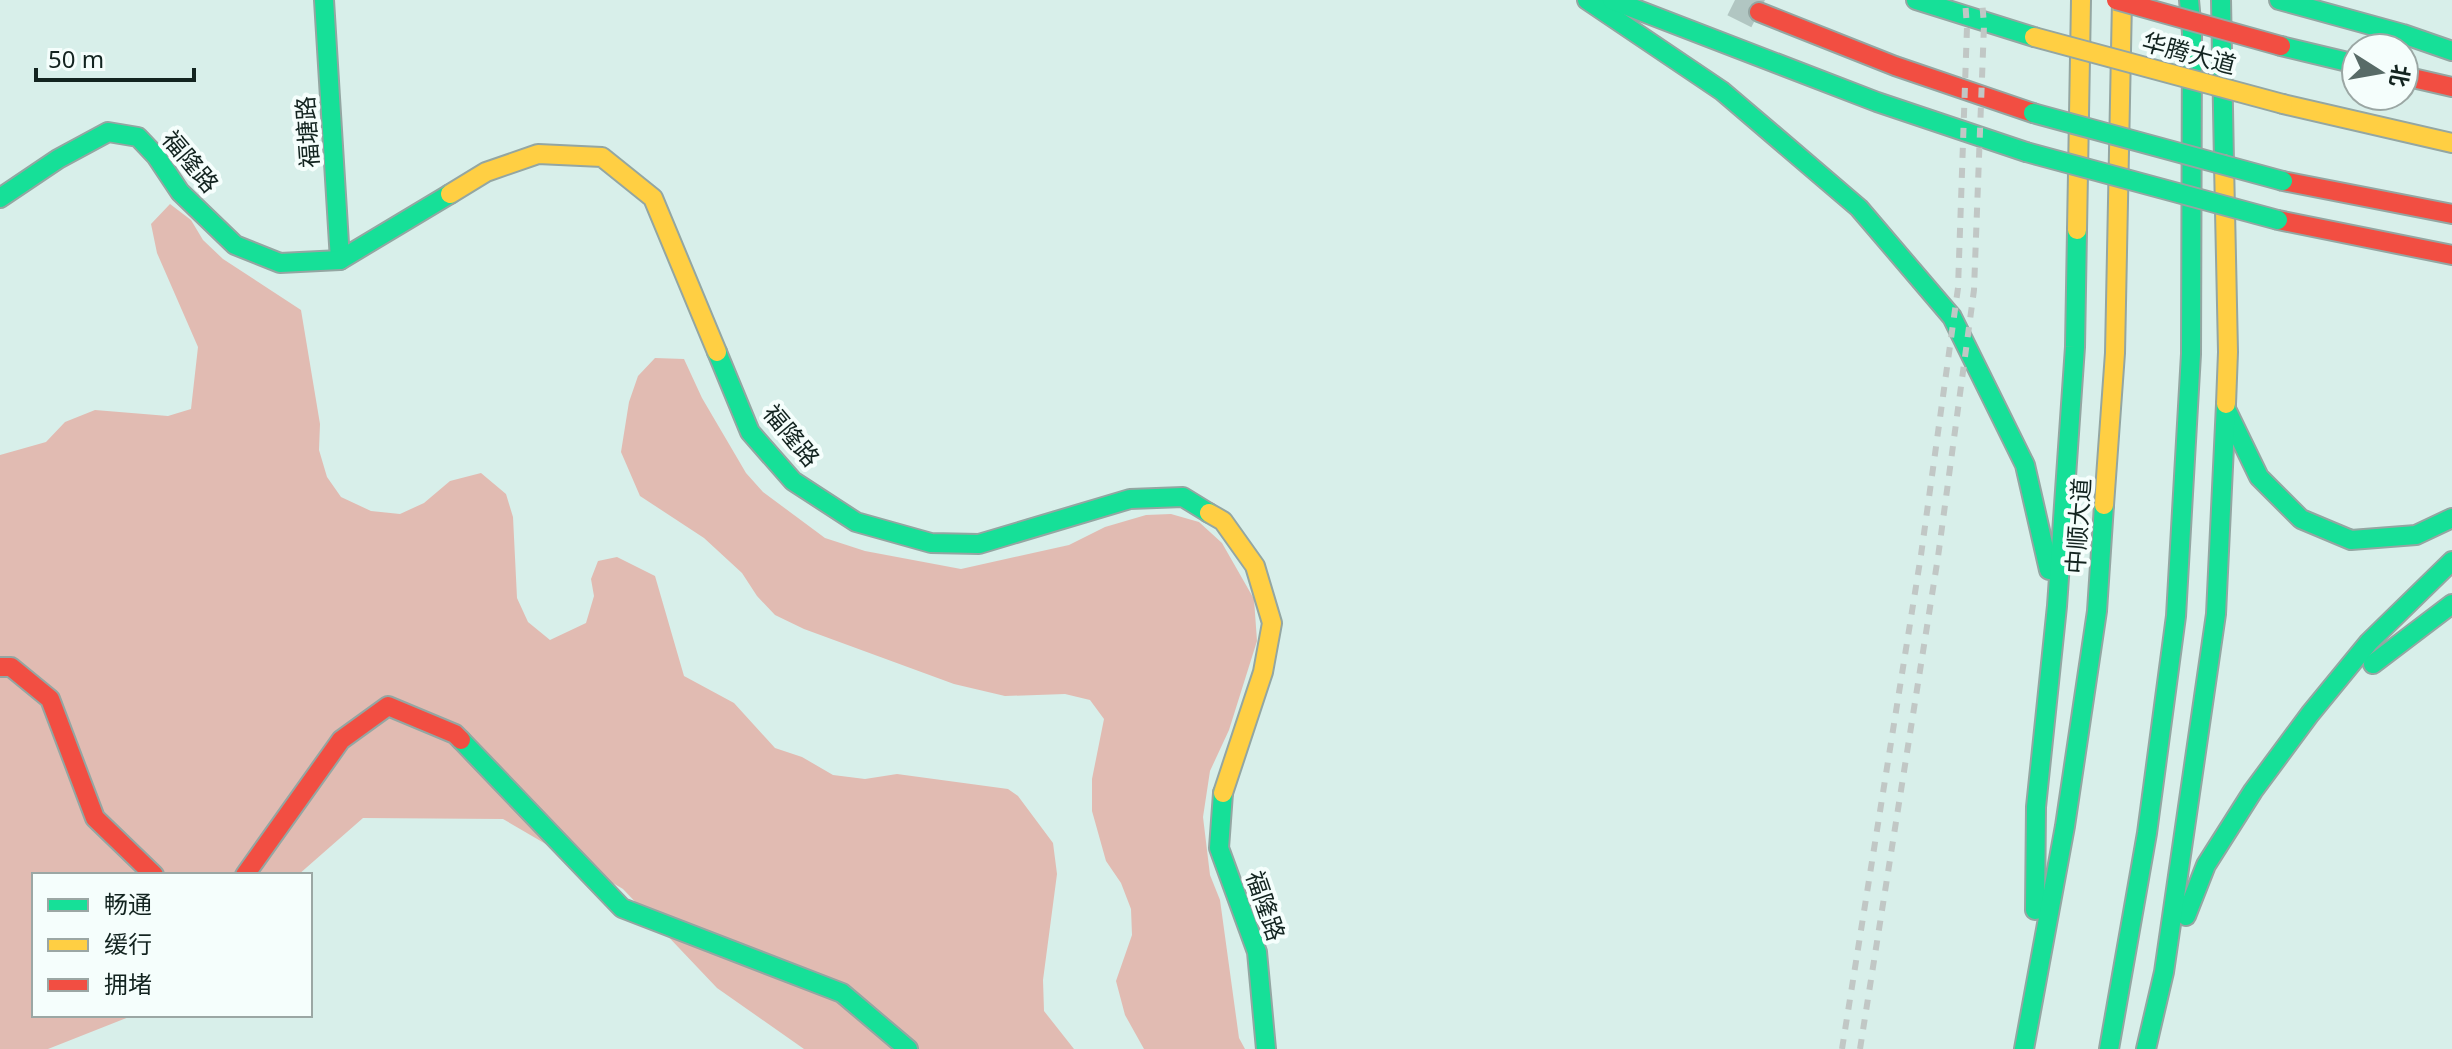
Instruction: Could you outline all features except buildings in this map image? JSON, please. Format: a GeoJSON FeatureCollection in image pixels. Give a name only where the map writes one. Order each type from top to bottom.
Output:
{"type":"FeatureCollection","features":[{"type":"Feature","properties":{"kind":"main road","name":"福塘路"},"geometry":{"type":"LineString","coordinates":[[324,0],[340,260]]}},
{"type":"Feature","properties":{"kind":"main road"},"geometry":{"type":"LineString","coordinates":[[1587,0],[1722,91],[1859,208],[1952,317],[2025,465],[2057,606]]}},
{"type":"Feature","properties":{"kind":"main road"},"geometry":{"type":"LineString","coordinates":[[1612,0],[1877,102],[2026,152],[2278,220],[2452,255]]}},
{"type":"Feature","properties":{"kind":"main road","name":"华腾大道"},"geometry":{"type":"LineString","coordinates":[[1916,0],[2034,37],[2283,104],[2452,143]]}},
{"type":"Feature","properties":{"kind":"main road"},"geometry":{"type":"LineString","coordinates":[[2034,993],[2036,807],[2057,606],[2075,347],[2081,0]]}},
{"type":"Feature","properties":{"kind":"main road","name":"华腾大道"},"geometry":{"type":"LineString","coordinates":[[2119,0],[2340,60]]}},
{"type":"Feature","properties":{"kind":"main road","name":"中顺大道"},"geometry":{"type":"LineString","coordinates":[[2024,1049],[2065,826],[2097,611],[2115,353],[2119,0]]}},
{"type":"Feature","properties":{"kind":"main road"},"geometry":{"type":"LineString","coordinates":[[2109,1049],[2147,833],[2176,616],[2191,354],[2192,33],[2189,0]]}},
{"type":"Feature","properties":{"kind":"main road"},"geometry":{"type":"LineString","coordinates":[[2146,1049],[2164,972],[2216,614],[2228,352],[2221,0]]}},
{"type":"Feature","properties":{"kind":"main road"},"geometry":{"type":"LineString","coordinates":[[2279,0],[2403,34],[2452,51]]}},
{"type":"Feature","properties":{"kind":"main road"},"geometry":{"type":"LineString","coordinates":[[1759,12],[1895,66],[2033,113],[2283,181],[2452,214]]}},
{"type":"Feature","properties":{"kind":"main road"},"geometry":{"type":"LineString","coordinates":[[2420,80],[2452,87]]}},
{"type":"Feature","properties":{"kind":"main road","name":"福隆路"},"geometry":{"type":"LineString","coordinates":[[0,198],[58,159],[108,132],[138,137],[156,156],[180,192],[235,245],[280,263],[340,260],[486,172],[538,154],[602,157],[653,198],[750,432],[793,481],[856,522],[931,543],[979,544],[1130,499],[1183,497],[1223,521],[1255,566],[1272,623],[1263,672],[1223,792],[1219,848],[1257,952],[1266,1049]]}},
{"type":"Feature","properties":{"kind":"main road"},"geometry":{"type":"LineString","coordinates":[[2400,244],[2439,270]]}},
{"type":"Feature","properties":{"kind":"main road"},"geometry":{"type":"LineString","coordinates":[[2225,408],[2259,477],[2301,519],[2351,540],[2416,535],[2452,518]]}},
{"type":"Feature","properties":{"kind":"main road"},"geometry":{"type":"LineString","coordinates":[[2164,972],[2206,865],[2253,791],[2369,642],[2452,561]]}},
{"type":"Feature","properties":{"kind":"main road"},"geometry":{"type":"LineString","coordinates":[[2310,714],[2452,604]]}},
{"type":"Feature","properties":{"kind":"main road"},"geometry":{"type":"LineString","coordinates":[[0,667],[11,667],[50,699],[95,818],[152,873]]}},
{"type":"Feature","properties":{"kind":"main road"},"geometry":{"type":"LineString","coordinates":[[246,873],[341,740],[388,706],[455,734],[622,908],[842,993],[908,1049]]}},
{"type":"Feature","properties":{"kind":"shaded area"},"geometry":{"type":"Polygon","coordinates":[[[170,204],[191,220],[203,240],[223,259],[301,310],[320,424],[319,450],[327,477],[341,497],[371,511],[400,514],[424,503],[450,481],[481,473],[506,494],[513,517],[517,598],[528,622],[550,640],[586,623],[594,596],[591,579],[598,561],[617,557],[655,576],[684,676],[734,703],[775,748],[802,757],[833,775],[865,779],[897,774],[1008,789],[1018,796],[1053,843],[1057,874],[1043,980],[1044,1011],[1074,1049],[804,1049],[717,988],[623,889],[503,819],[363,818],[300,873],[32,873],[32,1017],[129,1017],[48,1049],[0,1049],[0,455],[46,442],[65,422],[95,410],[168,416],[191,409],[198,347],[157,253],[151,224],[170,204]]]}},
{"type":"Feature","properties":{"kind":"shaded area"},"geometry":{"type":"Polygon","coordinates":[[[655,358],[684,359],[702,398],[746,473],[763,492],[825,538],[865,551],[961,569],[1069,545],[1105,527],[1146,515],[1171,514],[1199,522],[1222,543],[1254,599],[1257,641],[1229,730],[1210,771],[1203,817],[1210,875],[1220,900],[1239,1038],[1245,1049],[1144,1049],[1125,1015],[1116,981],[1132,935],[1131,909],[1121,883],[1106,861],[1092,811],[1092,779],[1104,719],[1090,700],[1065,694],[1005,696],[954,684],[804,629],[775,615],[757,596],[742,573],[704,538],[640,496],[621,452],[629,402],[638,376],[655,358]]]}},
{"type":"Feature","properties":{"kind":"tunnel"},"geometry":{"type":"LineString","coordinates":[[1735,0],[1759,12]]}},
{"type":"Feature","properties":{"kind":"railway"},"geometry":{"type":"LineString","coordinates":[[1842,1049],[1921,555],[1958,288],[1967,27],[1965,0]]}},
{"type":"Feature","properties":{"kind":"railway"},"geometry":{"type":"LineString","coordinates":[[1860,1049],[1938,557],[1974,290],[1984,25],[1982,0]]}},
{"type":"Feature","properties":{"kind":"traffic: fast"},"geometry":{"type":"LineString","coordinates":[[324,0],[340,260]]}},
{"type":"Feature","properties":{"kind":"traffic: fast"},"geometry":{"type":"LineString","coordinates":[[1587,0],[1722,91],[1859,208],[1952,317],[2025,465],[2049,570]]}},
{"type":"Feature","properties":{"kind":"traffic: fast"},"geometry":{"type":"LineString","coordinates":[[1612,0],[1877,102],[2026,152]]}},
{"type":"Feature","properties":{"kind":"traffic: fast"},"geometry":{"type":"LineString","coordinates":[[1916,0],[2034,37]]}},
{"type":"Feature","properties":{"kind":"traffic: fast"},"geometry":{"type":"LineString","coordinates":[[2109,1049],[2147,833],[2176,616],[2191,354],[2192,33],[2189,0]]}},
{"type":"Feature","properties":{"kind":"traffic: fast"},"geometry":{"type":"LineString","coordinates":[[2221,0],[2224,163]]}},
{"type":"Feature","properties":{"kind":"traffic: fast"},"geometry":{"type":"LineString","coordinates":[[2279,0],[2403,34],[2452,51]]}},
{"type":"Feature","properties":{"kind":"traffic: fast"},"geometry":{"type":"LineString","coordinates":[[2281,46],[2340,60]]}},
{"type":"Feature","properties":{"kind":"traffic: fast"},"geometry":{"type":"LineString","coordinates":[[2033,113],[2283,181]]}},
{"type":"Feature","properties":{"kind":"traffic: fast"},"geometry":{"type":"LineString","coordinates":[[0,198],[58,159],[108,132],[138,137],[156,156],[180,192],[235,245],[280,263],[340,260],[450,194]]}},
{"type":"Feature","properties":{"kind":"traffic: fast"},"geometry":{"type":"LineString","coordinates":[[2026,152],[2278,220]]}},
{"type":"Feature","properties":{"kind":"traffic: fast"},"geometry":{"type":"LineString","coordinates":[[2035,910],[2036,807],[2057,606],[2075,347],[2077,230]]}},
{"type":"Feature","properties":{"kind":"traffic: fast"},"geometry":{"type":"LineString","coordinates":[[717,352],[750,432],[793,481],[856,522],[931,543],[979,544],[1130,499],[1183,497],[1209,513]]}},
{"type":"Feature","properties":{"kind":"traffic: fast"},"geometry":{"type":"LineString","coordinates":[[2146,1049],[2164,972],[2216,614],[2226,404]]}},
{"type":"Feature","properties":{"kind":"traffic: fast"},"geometry":{"type":"LineString","coordinates":[[2227,411],[2259,477],[2301,519],[2351,540],[2416,535],[2452,518]]}},
{"type":"Feature","properties":{"kind":"traffic: fast"},"geometry":{"type":"LineString","coordinates":[[2024,1049],[2065,826],[2097,611],[2104,505]]}},
{"type":"Feature","properties":{"kind":"traffic: fast"},"geometry":{"type":"LineString","coordinates":[[2186,916],[2206,865],[2253,791],[2310,714],[2369,642],[2452,561]]}},
{"type":"Feature","properties":{"kind":"traffic: fast"},"geometry":{"type":"LineString","coordinates":[[2373,664],[2452,604]]}},
{"type":"Feature","properties":{"kind":"traffic: fast"},"geometry":{"type":"LineString","coordinates":[[461,740],[622,908],[842,993],[908,1049]]}},
{"type":"Feature","properties":{"kind":"traffic: fast"},"geometry":{"type":"LineString","coordinates":[[1223,793],[1219,848],[1257,952],[1266,1049]]}},
{"type":"Feature","properties":{"kind":"traffic: slow"},"geometry":{"type":"LineString","coordinates":[[2077,230],[2081,0]]}},
{"type":"Feature","properties":{"kind":"traffic: slow"},"geometry":{"type":"LineString","coordinates":[[2104,505],[2115,353],[2122,0]]}},
{"type":"Feature","properties":{"kind":"traffic: slow"},"geometry":{"type":"LineString","coordinates":[[2034,37],[2283,104]]}},
{"type":"Feature","properties":{"kind":"traffic: slow"},"geometry":{"type":"LineString","coordinates":[[2283,104],[2452,143]]}},
{"type":"Feature","properties":{"kind":"traffic: slow"},"geometry":{"type":"LineString","coordinates":[[450,194],[486,172],[538,154],[602,157],[653,198],[717,352]]}},
{"type":"Feature","properties":{"kind":"traffic: slow"},"geometry":{"type":"LineString","coordinates":[[2224,163],[2228,352],[2226,404]]}},
{"type":"Feature","properties":{"kind":"traffic: slow"},"geometry":{"type":"LineString","coordinates":[[1209,513],[1223,521],[1255,566],[1272,623],[1263,672],[1223,793]]}},
{"type":"Feature","properties":{"kind":"traffic: jam"},"geometry":{"type":"LineString","coordinates":[[2116,0],[2281,46]]}},
{"type":"Feature","properties":{"kind":"traffic: jam"},"geometry":{"type":"LineString","coordinates":[[1759,12],[1895,66],[2033,113]]}},
{"type":"Feature","properties":{"kind":"traffic: jam"},"geometry":{"type":"LineString","coordinates":[[2420,80],[2452,87]]}},
{"type":"Feature","properties":{"kind":"traffic: jam"},"geometry":{"type":"LineString","coordinates":[[2283,181],[2452,214]]}},
{"type":"Feature","properties":{"kind":"traffic: jam"},"geometry":{"type":"LineString","coordinates":[[2278,220],[2452,255]]}},
{"type":"Feature","properties":{"kind":"traffic: jam"},"geometry":{"type":"LineString","coordinates":[[0,667],[11,667],[50,699],[95,818],[152,873]]}},
{"type":"Feature","properties":{"kind":"traffic: jam"},"geometry":{"type":"LineString","coordinates":[[246,873],[341,740],[388,706],[455,734],[461,740]]}}]}
